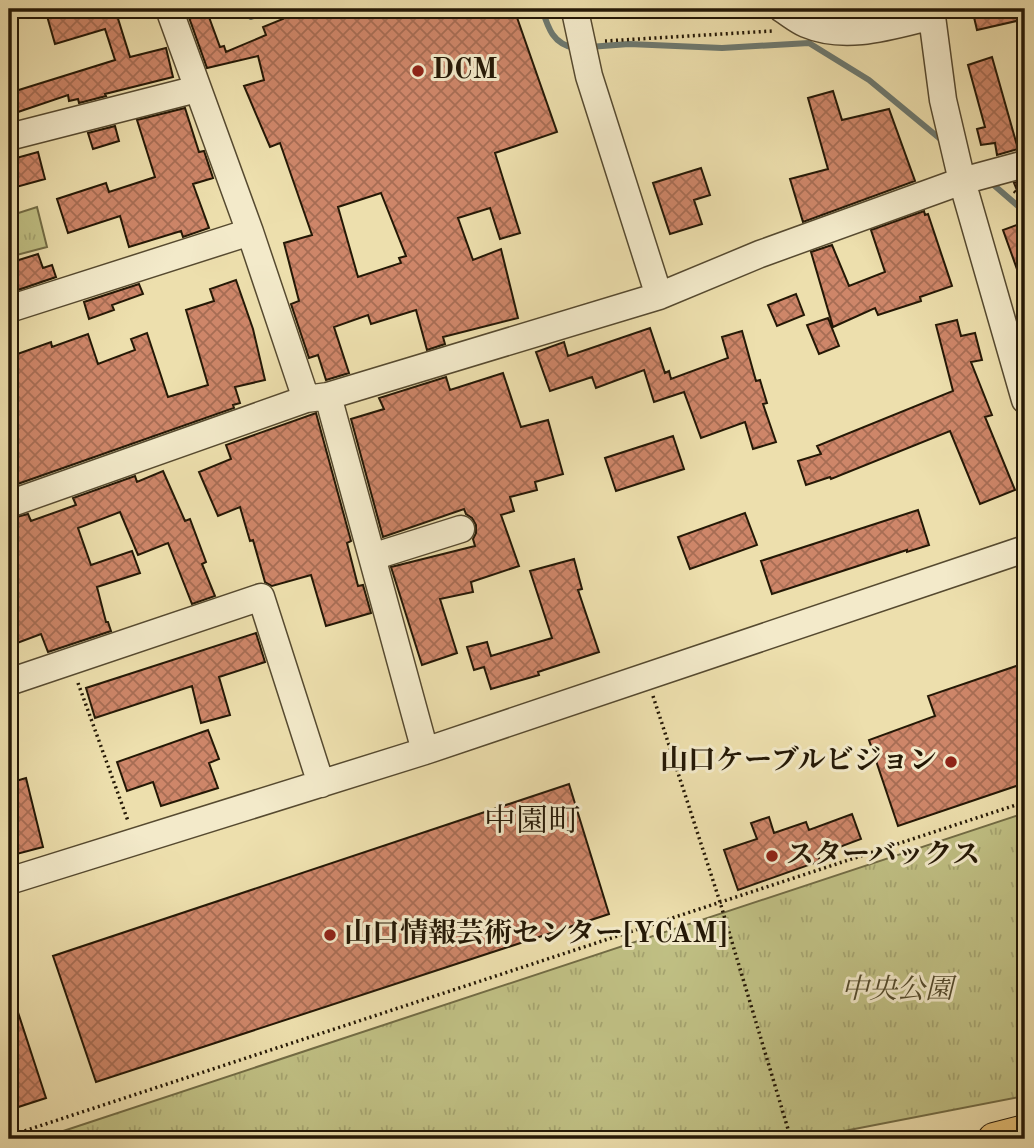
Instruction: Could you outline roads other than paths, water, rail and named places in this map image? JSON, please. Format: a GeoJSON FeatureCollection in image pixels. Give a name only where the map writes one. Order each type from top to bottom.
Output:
{"type":"FeatureCollection","features":[{"type":"Feature","properties":{"kind":"main road"},"geometry":{"type":"LineString","coordinates":[[994,1139],[1025,1131]]}},
{"type":"Feature","properties":{"kind":"street"},"geometry":{"type":"LineString","coordinates":[[169,9],[250,232],[317,398],[372,557],[425,751]]}},
{"type":"Feature","properties":{"kind":"street"},"geometry":{"type":"LineString","coordinates":[[782,9],[805,24],[842,33],[882,28],[931,12],[943,100],[962,181],[1025,400]]}},
{"type":"Feature","properties":{"kind":"street"},"geometry":{"type":"LineString","coordinates":[[575,11],[589,76],[659,296]]}},
{"type":"Feature","properties":{"kind":"street"},"geometry":{"type":"LineString","coordinates":[[9,137],[197,89]]}},
{"type":"Feature","properties":{"kind":"street"},"geometry":{"type":"LineString","coordinates":[[9,504],[317,398],[659,296],[760,254],[962,181],[1025,164]]}},
{"type":"Feature","properties":{"kind":"street"},"geometry":{"type":"LineString","coordinates":[[9,309],[250,232]]}},
{"type":"Feature","properties":{"kind":"street"},"geometry":{"type":"LineString","coordinates":[[372,557],[461,529]]}},
{"type":"Feature","properties":{"kind":"street"},"geometry":{"type":"LineString","coordinates":[[9,881],[425,751],[1025,549]]}},
{"type":"Feature","properties":{"kind":"street"},"geometry":{"type":"LineString","coordinates":[[9,682],[261,597],[321,784]]}},
{"type":"Feature","properties":{"kind":"waterway"},"geometry":{"type":"LineString","coordinates":[[240,9],[251,17],[273,9]]}},
{"type":"Feature","properties":{"kind":"waterway"},"geometry":{"type":"LineString","coordinates":[[542,9],[549,29],[556,39],[575,48]]}},
{"type":"Feature","properties":{"kind":"waterway"},"geometry":{"type":"LineString","coordinates":[[589,47],[629,44],[722,48],[809,43],[869,80],[944,142]]}},
{"type":"Feature","properties":{"kind":"waterway"},"geometry":{"type":"LineString","coordinates":[[989,181],[1025,212]]}},
{"type":"Feature","properties":{"kind":"place","name":"DCM"},"geometry":{"type":"Point","coordinates":[418,71]}},
{"type":"Feature","properties":{"kind":"place","name":"山口ケーブルビジョン"},"geometry":{"type":"Point","coordinates":[951,762]}},
{"type":"Feature","properties":{"kind":"place","name":"スターバックス"},"geometry":{"type":"Point","coordinates":[772,856]}},
{"type":"Feature","properties":{"kind":"place","name":"山口情報芸術センター[YCAM]"},"geometry":{"type":"Point","coordinates":[330,935]}},
{"type":"Feature","properties":{"kind":"district","name":"中園町"},"geometry":{"type":"Point","coordinates":[532,823]}},
{"type":"Feature","properties":{"kind":"park label","name":"中央公園"},"geometry":{"type":"Point","coordinates":[897,991]}}]}
